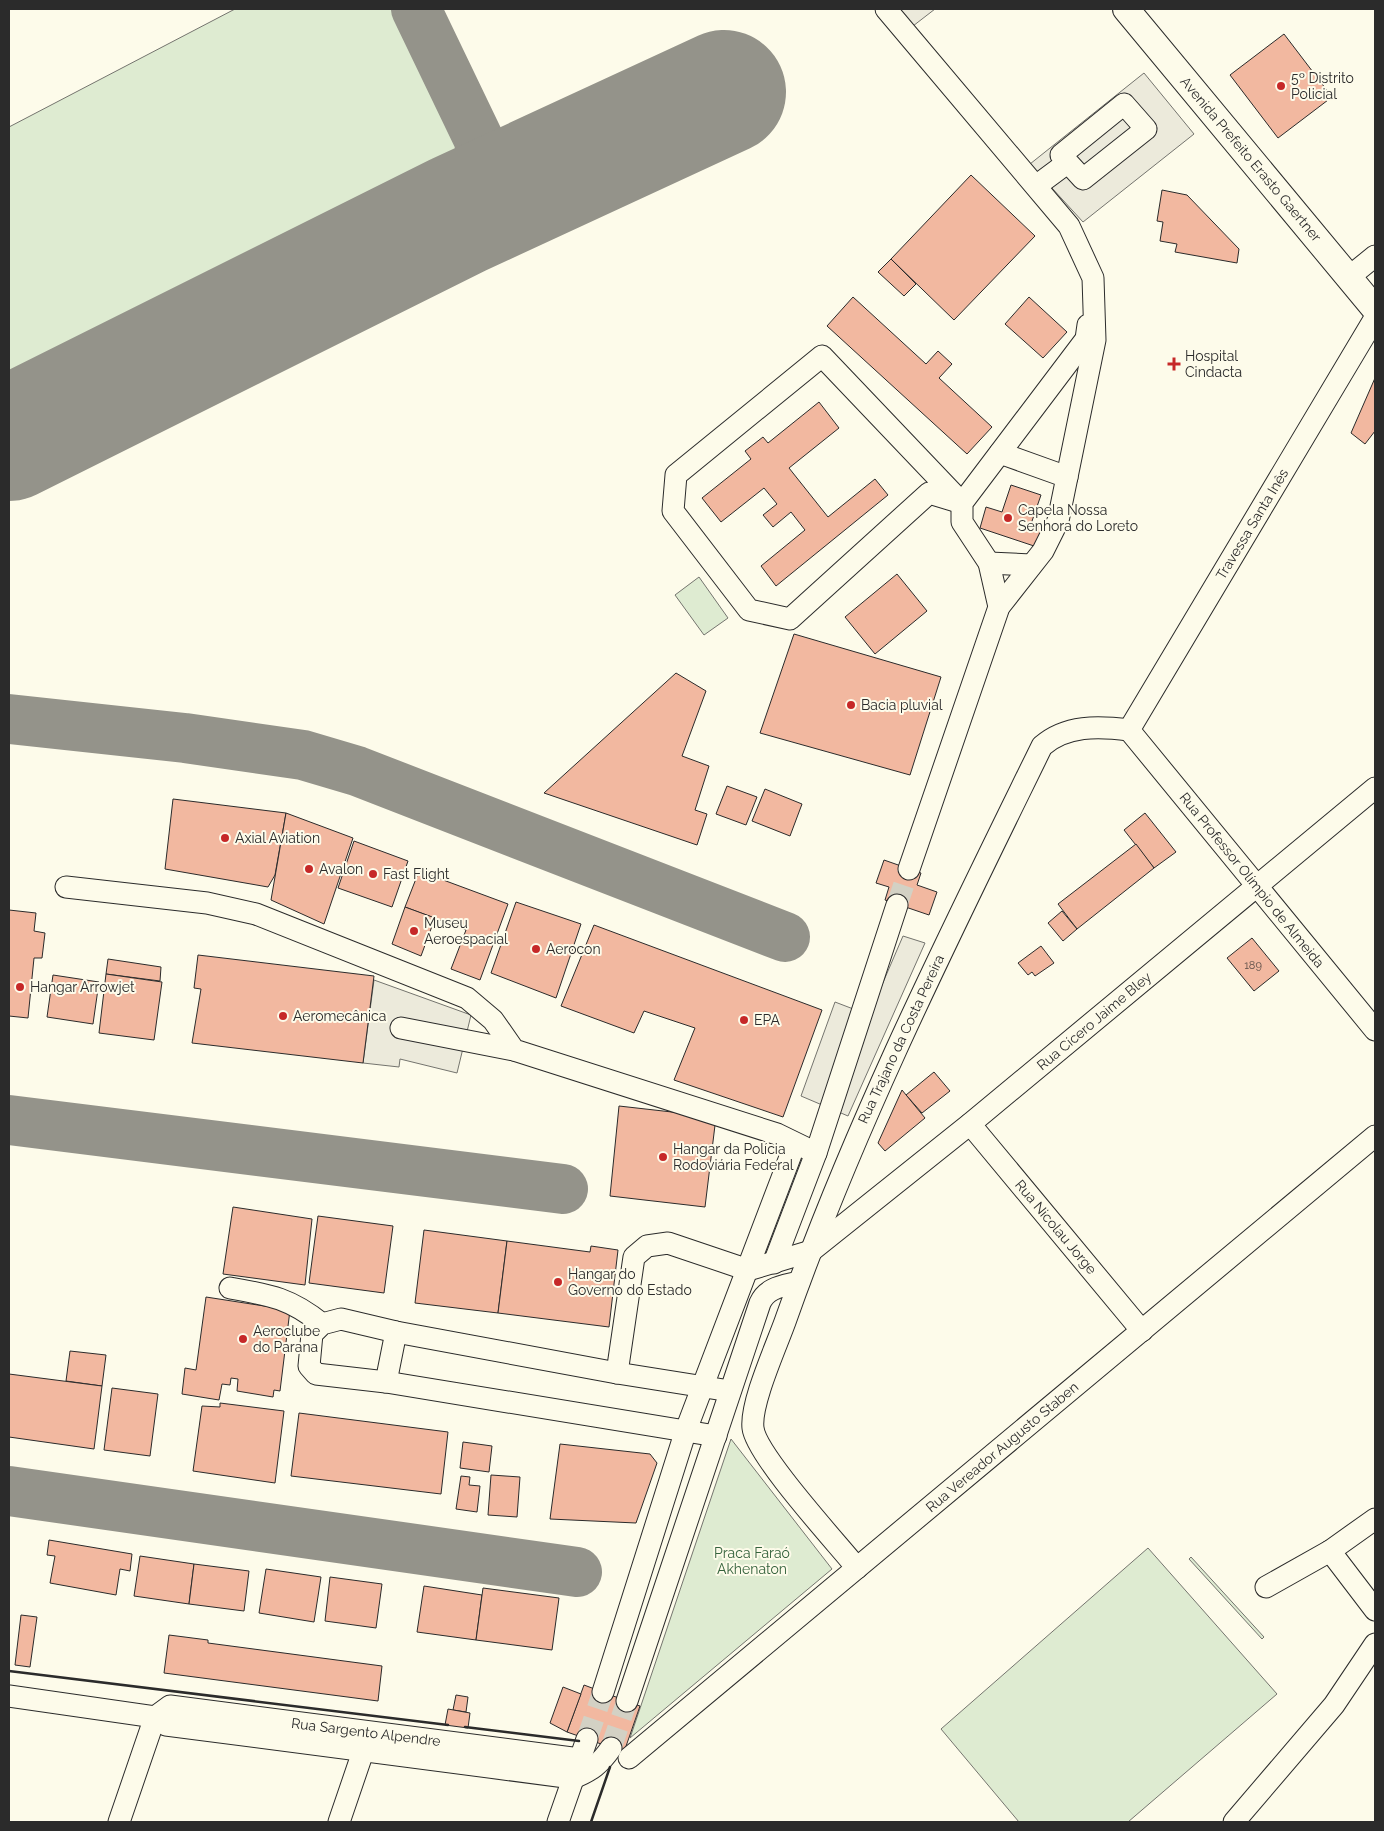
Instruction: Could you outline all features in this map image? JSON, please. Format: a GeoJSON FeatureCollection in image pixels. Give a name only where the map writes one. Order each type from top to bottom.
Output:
{"type":"FeatureCollection","features":[{"type":"Feature","properties":{"kind":"main road","name":"Avenida Prefeito Erasto Gaertner"},"geometry":{"type":"LineString","coordinates":[[1126,9],[1375,309]]}},
{"type":"Feature","properties":{"kind":"street"},"geometry":{"type":"LineString","coordinates":[[886,9],[1069,226],[1093,278],[1095,340],[1058,521],[1043,550],[999,607],[909,869]]}},
{"type":"Feature","properties":{"kind":"street"},"geometry":{"type":"LineString","coordinates":[[1036,186],[1067,163]]}},
{"type":"Feature","properties":{"kind":"street"},"geometry":{"type":"LineString","coordinates":[[1349,277],[1375,256]]}},
{"type":"Feature","properties":{"kind":"street"},"geometry":{"type":"LineString","coordinates":[[999,607],[988,563],[962,522],[962,503],[1086,339],[1093,278]]}},
{"type":"Feature","properties":{"kind":"street","name":"Travessa Santa Inês"},"geometry":{"type":"LineString","coordinates":[[1129,730],[1375,318]]}},
{"type":"Feature","properties":{"kind":"street"},"geometry":{"type":"LineString","coordinates":[[822,356],[962,503],[929,493],[790,619],[749,610],[673,510],[676,475],[822,356]]}},
{"type":"Feature","properties":{"kind":"street"},"geometry":{"type":"LineString","coordinates":[[1000,453],[1067,477]]}},
{"type":"Feature","properties":{"kind":"street"},"geometry":{"type":"LineString","coordinates":[[988,563],[1032,565]]}},
{"type":"Feature","properties":{"kind":"street","name":"Rua Trajano da Costa Pereira"},"geometry":{"type":"LineString","coordinates":[[857,1568],[762,1451],[753,1428],[757,1401],[811,1251],[896,1048],[1042,746],[1051,738],[1068,731],[1084,728],[1106,727],[1129,730]]}},
{"type":"Feature","properties":{"kind":"street","name":"Rua Professor Olímpio de Almeida"},"geometry":{"type":"LineString","coordinates":[[1129,730],[1375,1030]]}},
{"type":"Feature","properties":{"kind":"street","name":"Rua Cícero Jaime Bley"},"geometry":{"type":"LineString","coordinates":[[811,1251],[970,1124],[1375,788]]}},
{"type":"Feature","properties":{"kind":"street"},"geometry":{"type":"LineString","coordinates":[[66,887],[207,903],[256,914],[467,998],[493,1020],[514,1050]]}},
{"type":"Feature","properties":{"kind":"street"},"geometry":{"type":"LineString","coordinates":[[774,1263],[816,1153],[896,905]]}},
{"type":"Feature","properties":{"kind":"street"},"geometry":{"type":"LineString","coordinates":[[401,1028],[514,1050],[777,1134],[816,1153]]}},
{"type":"Feature","properties":{"kind":"street","name":"Rua Nicolau Jorge"},"geometry":{"type":"LineString","coordinates":[[970,1124],[1142,1331]]}},
{"type":"Feature","properties":{"kind":"street","name":"Rua Vereador Augusto Staben"},"geometry":{"type":"LineString","coordinates":[[576,1768],[589,1772],[620,1753],[857,1568],[1375,1136]]}},
{"type":"Feature","properties":{"kind":"street"},"geometry":{"type":"LineString","coordinates":[[795,1144],[686,1430],[606,1685],[630,1692],[763,1296],[769,1290],[799,1282]]}},
{"type":"Feature","properties":{"kind":"street"},"geometry":{"type":"LineString","coordinates":[[617,1373],[634,1257],[647,1246],[668,1243],[748,1270],[811,1251]]}},
{"type":"Feature","properties":{"kind":"street"},"geometry":{"type":"LineString","coordinates":[[230,1288],[277,1297],[304,1309],[322,1324]]}},
{"type":"Feature","properties":{"kind":"street"},"geometry":{"type":"LineString","coordinates":[[716,1436],[386,1382],[316,1374],[309,1366],[312,1334],[322,1324],[341,1319],[396,1332],[617,1373],[730,1391]]}},
{"type":"Feature","properties":{"kind":"street"},"geometry":{"type":"LineString","coordinates":[[386,1382],[396,1332]]}},
{"type":"Feature","properties":{"kind":"street"},"geometry":{"type":"LineString","coordinates":[[1266,1587],[1330,1551],[1375,1519]]}},
{"type":"Feature","properties":{"kind":"street"},"geometry":{"type":"LineString","coordinates":[[1330,1551],[1375,1610]]}},
{"type":"Feature","properties":{"kind":"street"},"geometry":{"type":"LineString","coordinates":[[1234,1822],[1334,1705],[1375,1644]]}},
{"type":"Feature","properties":{"kind":"street","name":"Rua Sargento Alpendre"},"geometry":{"type":"LineString","coordinates":[[9,1696],[155,1716],[166,1725],[250,1726],[576,1768]]}},
{"type":"Feature","properties":{"kind":"street"},"geometry":{"type":"LineString","coordinates":[[119,1822],[155,1716]]}},
{"type":"Feature","properties":{"kind":"street"},"geometry":{"type":"LineString","coordinates":[[558,1822],[587,1738]]}},
{"type":"Feature","properties":{"kind":"street"},"geometry":{"type":"LineString","coordinates":[[339,1822],[366,1741]]}},
{"type":"Feature","properties":{"kind":"green space"},"geometry":{"type":"Polygon","coordinates":[[[235,9],[399,9],[473,147],[471,170],[9,395],[9,127],[235,9]]]}},
{"type":"Feature","properties":{"kind":"green space"},"geometry":{"type":"Polygon","coordinates":[[[699,577],[728,618],[704,635],[675,595],[699,577]]]}},
{"type":"Feature","properties":{"kind":"green space","name":"Praca Faraó Akhenaton"},"geometry":{"type":"Polygon","coordinates":[[[731,1439],[832,1569],[630,1738],[731,1439]]]}},
{"type":"Feature","properties":{"kind":"green space"},"geometry":{"type":"Polygon","coordinates":[[[1148,1548],[1277,1694],[1128,1822],[1019,1822],[941,1729],[1148,1548]]]}},
{"type":"Feature","properties":{"kind":"green space"},"geometry":{"type":"Polygon","coordinates":[[[1191,1557],[1264,1637],[1262,1639],[1189,1559],[1191,1557]]]}},
{"type":"Feature","properties":{"kind":"shaded area"},"geometry":{"type":"Polygon","coordinates":[[[900,9],[935,9],[913,26],[900,9]]]}},
{"type":"Feature","properties":{"kind":"shaded area"},"geometry":{"type":"Polygon","coordinates":[[[1144,73],[1194,134],[1083,222],[1030,164],[1144,73]]]}},
{"type":"Feature","properties":{"kind":"shaded area"},"geometry":{"type":"Polygon","coordinates":[[[903,936],[925,943],[848,1116],[801,1096],[835,1002],[869,1015],[903,936]]]}},
{"type":"Feature","properties":{"kind":"shaded area"},"geometry":{"type":"Polygon","coordinates":[[[374,980],[471,1015],[457,1073],[400,1059],[399,1067],[363,1063],[374,980]]]}},
{"type":"Feature","properties":{"kind":"building","name":"5º Distrito Policial"},"geometry":{"type":"Polygon","coordinates":[[[1284,34],[1332,97],[1278,138],[1230,75],[1284,34]]]}},
{"type":"Feature","properties":{"kind":"building"},"geometry":{"type":"Polygon","coordinates":[[[971,175],[1035,236],[954,320],[891,259],[971,175]]]}},
{"type":"Feature","properties":{"kind":"building"},"geometry":{"type":"Polygon","coordinates":[[[1162,190],[1187,195],[1239,249],[1237,263],[1175,252],[1177,244],[1160,241],[1163,222],[1157,221],[1162,190]]]}},
{"type":"Feature","properties":{"kind":"building"},"geometry":{"type":"Polygon","coordinates":[[[891,259],[916,284],[904,296],[878,272],[891,259]]]}},
{"type":"Feature","properties":{"kind":"building"},"geometry":{"type":"Polygon","coordinates":[[[853,297],[926,364],[938,351],[952,364],[939,378],[992,427],[967,454],[827,326],[853,297]]]}},
{"type":"Feature","properties":{"kind":"building"},"geometry":{"type":"Polygon","coordinates":[[[1029,297],[1067,332],[1043,358],[1005,324],[1029,297]]]}},
{"type":"Feature","properties":{"kind":"building"},"geometry":{"type":"Polygon","coordinates":[[[1375,378],[1375,431],[1365,444],[1351,433],[1375,378]]]}},
{"type":"Feature","properties":{"kind":"building"},"geometry":{"type":"Polygon","coordinates":[[[819,402],[839,428],[789,468],[828,517],[875,479],[888,495],[776,586],[761,566],[805,530],[791,512],[773,527],[763,515],[777,504],[764,488],[721,522],[702,498],[751,459],[745,451],[763,437],[768,443],[819,402]]]}},
{"type":"Feature","properties":{"kind":"building","name":"Capela Nossa Senhora do Loreto"},"geometry":{"type":"Polygon","coordinates":[[[1011,485],[1041,495],[1031,524],[1043,528],[1037,547],[980,528],[986,507],[1002,512],[1011,485]]]}},
{"type":"Feature","properties":{"kind":"building"},"geometry":{"type":"Polygon","coordinates":[[[897,574],[927,611],[875,654],[845,617],[897,574]]]}},
{"type":"Feature","properties":{"kind":"building","name":"Bacia pluvial"},"geometry":{"type":"Polygon","coordinates":[[[794,634],[941,677],[910,775],[760,733],[794,634]]]}},
{"type":"Feature","properties":{"kind":"building"},"geometry":{"type":"Polygon","coordinates":[[[676,673],[706,691],[682,756],[709,766],[695,810],[707,814],[697,845],[544,793],[676,673]]]}},
{"type":"Feature","properties":{"kind":"building"},"geometry":{"type":"Polygon","coordinates":[[[727,786],[757,797],[746,825],[716,814],[727,786]]]}},
{"type":"Feature","properties":{"kind":"building"},"geometry":{"type":"Polygon","coordinates":[[[765,789],[802,804],[790,836],[752,821],[765,789]]]}},
{"type":"Feature","properties":{"kind":"building","name":"Axial Aviation"},"geometry":{"type":"Polygon","coordinates":[[[173,799],[286,813],[275,875],[268,887],[165,869],[173,799]]]}},
{"type":"Feature","properties":{"kind":"building","name":"Avalon"},"geometry":{"type":"Polygon","coordinates":[[[286,813],[353,838],[324,924],[271,900],[286,813]]]}},
{"type":"Feature","properties":{"kind":"building"},"geometry":{"type":"Polygon","coordinates":[[[1145,813],[1176,852],[1154,868],[1124,830],[1145,813]]]}},
{"type":"Feature","properties":{"kind":"building","name":"Fast Flight"},"geometry":{"type":"Polygon","coordinates":[[[354,841],[408,861],[392,907],[338,888],[354,841]]]}},
{"type":"Feature","properties":{"kind":"building"},"geometry":{"type":"Polygon","coordinates":[[[1136,844],[1154,868],[1077,929],[1058,904],[1136,844]]]}},
{"type":"Feature","properties":{"kind":"building"},"geometry":{"type":"Polygon","coordinates":[[[884,860],[921,873],[917,885],[937,892],[929,915],[885,900],[889,887],[876,883],[884,860]]]}},
{"type":"Feature","properties":{"kind":"building"},"geometry":{"type":"Polygon","coordinates":[[[419,871],[508,904],[480,980],[451,969],[466,930],[405,907],[419,871]]]}},
{"type":"Feature","properties":{"kind":"building","name":"Aerocon"},"geometry":{"type":"Polygon","coordinates":[[[516,902],[581,924],[556,998],[491,973],[516,902]]]}},
{"type":"Feature","properties":{"kind":"building","name":"Museu Aeroespacial"},"geometry":{"type":"Polygon","coordinates":[[[405,907],[435,918],[421,956],[392,944],[405,907]]]}},
{"type":"Feature","properties":{"kind":"building","name":"Hangar Arrowjet"},"geometry":{"type":"Polygon","coordinates":[[[9,910],[36,913],[34,931],[45,933],[42,958],[34,958],[28,1018],[9,1016],[9,910]]]}},
{"type":"Feature","properties":{"kind":"building"},"geometry":{"type":"Polygon","coordinates":[[[1062,911],[1077,929],[1063,941],[1048,923],[1062,911]]]}},
{"type":"Feature","properties":{"kind":"building","name":"EPA"},"geometry":{"type":"Polygon","coordinates":[[[594,925],[822,1010],[783,1117],[674,1080],[695,1028],[644,1011],[634,1033],[561,1006],[594,925]]]}},
{"type":"Feature","properties":{"kind":"building"},"geometry":{"type":"Polygon","coordinates":[[[1252,938],[1279,971],[1254,991],[1227,958],[1252,938]]]}},
{"type":"Feature","properties":{"kind":"building"},"geometry":{"type":"Polygon","coordinates":[[[1041,946],[1054,963],[1035,976],[1032,972],[1028,975],[1018,963],[1041,946]]]}},
{"type":"Feature","properties":{"kind":"building","name":"Aeromecânica"},"geometry":{"type":"Polygon","coordinates":[[[198,955],[374,976],[363,1063],[192,1043],[201,989],[194,988],[198,955]]]}},
{"type":"Feature","properties":{"kind":"building"},"geometry":{"type":"Polygon","coordinates":[[[108,959],[161,967],[160,981],[106,974],[108,959]]]}},
{"type":"Feature","properties":{"kind":"building"},"geometry":{"type":"Polygon","coordinates":[[[106,974],[162,982],[154,1040],[99,1033],[106,974]]]}},
{"type":"Feature","properties":{"kind":"building"},"geometry":{"type":"Polygon","coordinates":[[[53,975],[99,982],[93,1024],[47,1017],[53,975]]]}},
{"type":"Feature","properties":{"kind":"building"},"geometry":{"type":"Polygon","coordinates":[[[934,1072],[950,1091],[922,1113],[906,1095],[934,1072]]]}},
{"type":"Feature","properties":{"kind":"building"},"geometry":{"type":"Polygon","coordinates":[[[902,1090],[925,1118],[885,1151],[878,1143],[902,1090]]]}},
{"type":"Feature","properties":{"kind":"building","name":"Hangar da Polícia Rodoviária Federal"},"geometry":{"type":"Polygon","coordinates":[[[619,1106],[716,1117],[705,1207],[610,1196],[619,1106]]]}},
{"type":"Feature","properties":{"kind":"building","name":"Aeroclube do Parana"},"geometry":{"type":"Polygon","coordinates":[[[233,1207],[312,1219],[305,1285],[223,1274],[233,1207]]]}},
{"type":"Feature","properties":{"kind":"building"},"geometry":{"type":"Polygon","coordinates":[[[318,1216],[393,1226],[384,1293],[309,1283],[318,1216]]]}},
{"type":"Feature","properties":{"kind":"building"},"geometry":{"type":"Polygon","coordinates":[[[424,1230],[507,1241],[498,1313],[415,1303],[424,1230]]]}},
{"type":"Feature","properties":{"kind":"building","name":"Hangar do Governo do Estado"},"geometry":{"type":"Polygon","coordinates":[[[507,1241],[590,1252],[591,1246],[618,1250],[609,1327],[498,1313],[507,1241]]]}},
{"type":"Feature","properties":{"kind":"building","name":"Aeroclube do Parana"},"geometry":{"type":"Polygon","coordinates":[[[206,1297],[290,1310],[280,1391],[274,1390],[273,1397],[237,1391],[238,1379],[231,1378],[230,1385],[222,1384],[219,1400],[182,1394],[185,1368],[196,1370],[206,1297]]]}},
{"type":"Feature","properties":{"kind":"building"},"geometry":{"type":"Polygon","coordinates":[[[70,1351],[106,1355],[102,1386],[66,1381],[70,1351]]]}},
{"type":"Feature","properties":{"kind":"building"},"geometry":{"type":"Polygon","coordinates":[[[9,1374],[102,1386],[94,1449],[9,1437],[9,1374]]]}},
{"type":"Feature","properties":{"kind":"building"},"geometry":{"type":"Polygon","coordinates":[[[112,1388],[158,1394],[150,1456],[104,1450],[112,1388]]]}},
{"type":"Feature","properties":{"kind":"building"},"geometry":{"type":"Polygon","coordinates":[[[220,1403],[284,1411],[275,1483],[193,1471],[202,1406],[220,1407],[220,1403]]]}},
{"type":"Feature","properties":{"kind":"building"},"geometry":{"type":"Polygon","coordinates":[[[299,1413],[448,1432],[441,1494],[291,1476],[299,1413]]]}},
{"type":"Feature","properties":{"kind":"building"},"geometry":{"type":"Polygon","coordinates":[[[463,1442],[492,1446],[489,1472],[460,1468],[463,1442]]]}},
{"type":"Feature","properties":{"kind":"building"},"geometry":{"type":"Polygon","coordinates":[[[560,1444],[650,1454],[657,1463],[636,1523],[550,1519],[560,1444]]]}},
{"type":"Feature","properties":{"kind":"building"},"geometry":{"type":"Polygon","coordinates":[[[491,1475],[520,1477],[517,1517],[488,1515],[491,1475]]]}},
{"type":"Feature","properties":{"kind":"building"},"geometry":{"type":"Polygon","coordinates":[[[461,1476],[470,1477],[469,1485],[480,1486],[477,1512],[456,1509],[461,1476]]]}},
{"type":"Feature","properties":{"kind":"building"},"geometry":{"type":"Polygon","coordinates":[[[49,1540],[132,1554],[130,1571],[120,1569],[116,1595],[50,1583],[55,1556],[47,1555],[49,1540]]]}},
{"type":"Feature","properties":{"kind":"building"},"geometry":{"type":"Polygon","coordinates":[[[140,1556],[194,1564],[189,1604],[134,1596],[140,1556]]]}},
{"type":"Feature","properties":{"kind":"building"},"geometry":{"type":"Polygon","coordinates":[[[194,1564],[249,1571],[244,1611],[189,1604],[194,1564]]]}},
{"type":"Feature","properties":{"kind":"building"},"geometry":{"type":"Polygon","coordinates":[[[266,1569],[321,1577],[314,1622],[259,1613],[266,1569]]]}},
{"type":"Feature","properties":{"kind":"building"},"geometry":{"type":"Polygon","coordinates":[[[330,1577],[382,1584],[376,1628],[325,1621],[330,1577]]]}},
{"type":"Feature","properties":{"kind":"building"},"geometry":{"type":"Polygon","coordinates":[[[424,1586],[482,1595],[476,1640],[417,1632],[424,1586]]]}},
{"type":"Feature","properties":{"kind":"building"},"geometry":{"type":"Polygon","coordinates":[[[483,1588],[559,1598],[552,1650],[476,1640],[483,1588]]]}},
{"type":"Feature","properties":{"kind":"building"},"geometry":{"type":"Polygon","coordinates":[[[21,1615],[37,1617],[30,1667],[15,1665],[21,1615]]]}},
{"type":"Feature","properties":{"kind":"building"},"geometry":{"type":"Polygon","coordinates":[[[169,1635],[208,1640],[208,1643],[382,1666],[378,1701],[164,1673],[169,1635]]]}},
{"type":"Feature","properties":{"kind":"building"},"geometry":{"type":"Polygon","coordinates":[[[584,1685],[640,1706],[624,1752],[567,1732],[584,1685]]]}},
{"type":"Feature","properties":{"kind":"building"},"geometry":{"type":"Polygon","coordinates":[[[563,1687],[581,1694],[567,1732],[550,1723],[563,1687]]]}},
{"type":"Feature","properties":{"kind":"building"},"geometry":{"type":"Polygon","coordinates":[[[456,1695],[468,1697],[466,1712],[453,1710],[456,1695]]]}},
{"type":"Feature","properties":{"kind":"building"},"geometry":{"type":"Polygon","coordinates":[[[448,1709],[470,1713],[468,1728],[445,1725],[448,1709]]]}},
{"type":"Feature","properties":{"kind":"taxiway"},"geometry":{"type":"LineString","coordinates":[[416,9],[479,140],[482,165],[478,186],[458,215]]}},
{"type":"Feature","properties":{"kind":"taxiway"},"geometry":{"type":"LineString","coordinates":[[9,444],[24,431]]}},
{"type":"Feature","properties":{"kind":"taxiway"},"geometry":{"type":"LineString","coordinates":[[9,719],[185,738],[303,755],[357,771],[785,937]]}},
{"type":"Feature","properties":{"kind":"taxiway"},"geometry":{"type":"LineString","coordinates":[[9,1120],[563,1189]]}},
{"type":"Feature","properties":{"kind":"taxiway"},"geometry":{"type":"LineString","coordinates":[[9,1491],[577,1572]]}},
{"type":"Feature","properties":{"kind":"runway"},"geometry":{"type":"LineString","coordinates":[[9,439],[458,215],[724,92]]}},
{"type":"Feature","properties":{"kind":"tunnel"},"geometry":{"type":"LineString","coordinates":[[897,905],[909,869]]}},
{"type":"Feature","properties":{"kind":"tunnel"},"geometry":{"type":"LineString","coordinates":[[587,1739],[603,1692]]}},
{"type":"Feature","properties":{"kind":"tunnel"},"geometry":{"type":"LineString","coordinates":[[611,1748],[627,1701]]}},
{"type":"Feature","properties":{"kind":"wall"},"geometry":{"type":"LineString","coordinates":[[9,1671],[448,1725]]}},
{"type":"Feature","properties":{"kind":"wall"},"geometry":{"type":"LineString","coordinates":[[465,1727],[579,1741]]}},
{"type":"Feature","properties":{"kind":"wall"},"geometry":{"type":"LineString","coordinates":[[591,1822],[610,1767]]}},
{"type":"Feature","properties":{"kind":"place","name":"5º Distrito Policial"},"geometry":{"type":"Point","coordinates":[1281,86]}},
{"type":"Feature","properties":{"kind":"place","name":"Hospital Cindacta"},"geometry":{"type":"Point","coordinates":[1174,364]}},
{"type":"Feature","properties":{"kind":"place","name":"Capela Nossa Senhora do Loreto"},"geometry":{"type":"Point","coordinates":[1008,518]}},
{"type":"Feature","properties":{"kind":"place","name":"Bacia pluvial"},"geometry":{"type":"Point","coordinates":[851,705]}},
{"type":"Feature","properties":{"kind":"place","name":"Axial Aviation"},"geometry":{"type":"Point","coordinates":[225,838]}},
{"type":"Feature","properties":{"kind":"place","name":"Avalon"},"geometry":{"type":"Point","coordinates":[309,869]}},
{"type":"Feature","properties":{"kind":"place","name":"Fast Flight"},"geometry":{"type":"Point","coordinates":[373,874]}},
{"type":"Feature","properties":{"kind":"place","name":"Museu Aeroespacial"},"geometry":{"type":"Point","coordinates":[414,931]}},
{"type":"Feature","properties":{"kind":"place","name":"Aerocon"},"geometry":{"type":"Point","coordinates":[536,949]}},
{"type":"Feature","properties":{"kind":"place","name":"Hangar Arrowjet"},"geometry":{"type":"Point","coordinates":[20,987]}},
{"type":"Feature","properties":{"kind":"place","name":"Aeromecânica"},"geometry":{"type":"Point","coordinates":[283,1016]}},
{"type":"Feature","properties":{"kind":"place","name":"EPA"},"geometry":{"type":"Point","coordinates":[744,1020]}},
{"type":"Feature","properties":{"kind":"place","name":"Hangar da Polícia Rodoviária Federal"},"geometry":{"type":"Point","coordinates":[663,1157]}},
{"type":"Feature","properties":{"kind":"place","name":"Hangar do Governo do Estado"},"geometry":{"type":"Point","coordinates":[558,1282]}},
{"type":"Feature","properties":{"kind":"place","name":"Aeroclube do Parana"},"geometry":{"type":"Point","coordinates":[243,1339]}}]}
